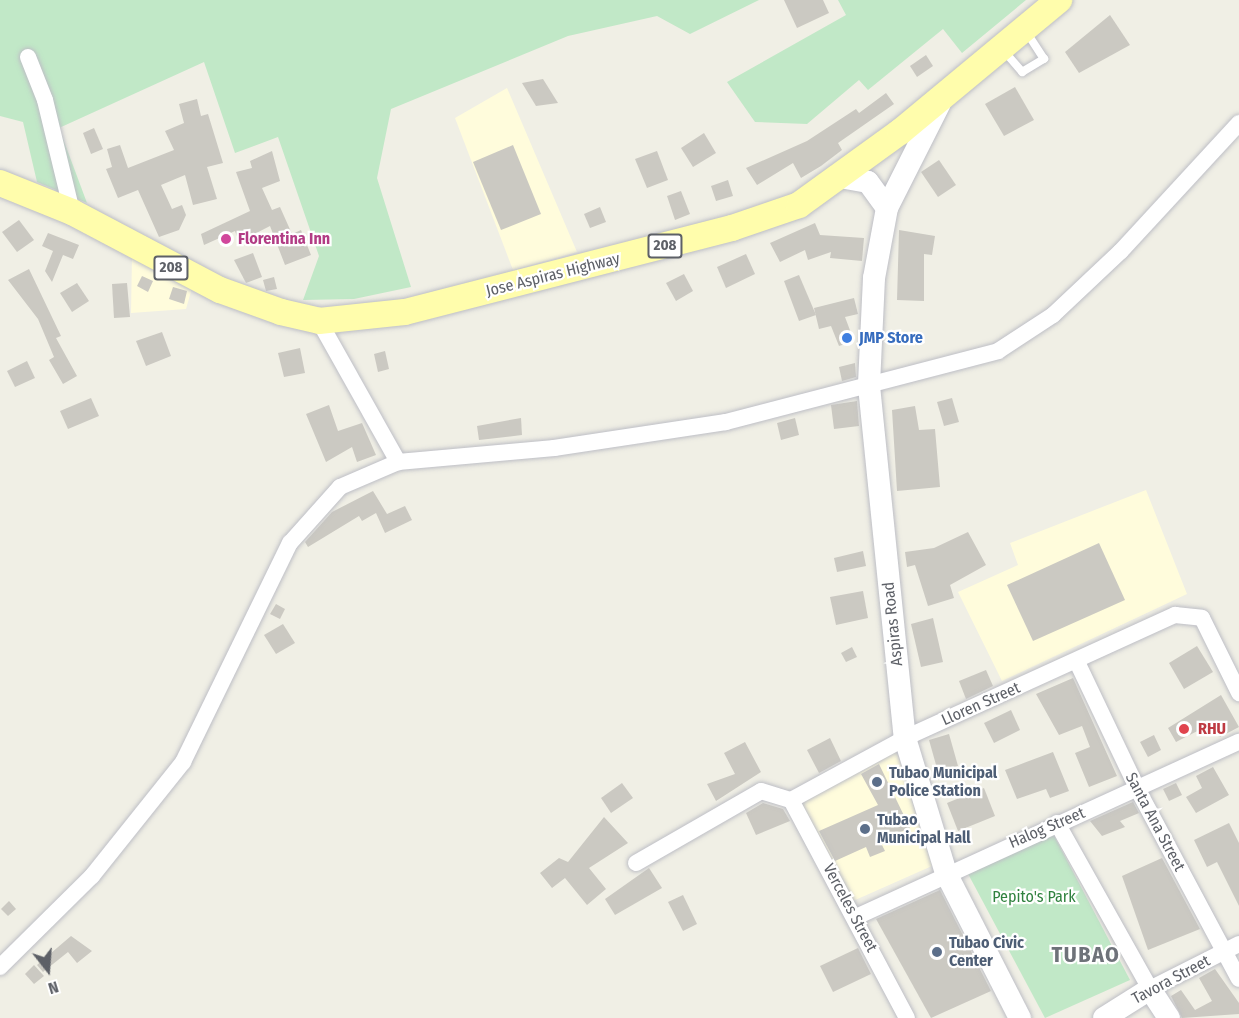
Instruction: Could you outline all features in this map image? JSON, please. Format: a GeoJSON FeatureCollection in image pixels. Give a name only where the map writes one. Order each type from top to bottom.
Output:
{"type":"FeatureCollection","features":[{"type":"Feature","properties":{"kind":"main road","name":"Jose Aspiras Highway"},"geometry":{"type":"LineString","coordinates":[[0,183],[72,212],[220,290],[319,321],[405,312],[732,228],[799,205],[840,177],[944,97],[1059,0]]}},
{"type":"Feature","properties":{"kind":"main road","name":"Aspiras Road"},"geometry":{"type":"LineString","coordinates":[[944,97],[887,208],[874,278],[869,386],[905,738],[946,873],[1020,1018]]}},
{"type":"Feature","properties":{"kind":"main road"},"geometry":{"type":"LineString","coordinates":[[840,177],[868,182],[887,208]]}},
{"type":"Feature","properties":{"kind":"main road"},"geometry":{"type":"LineString","coordinates":[[1150,989],[1169,1018]]}},
{"type":"Feature","properties":{"kind":"main road","name":"Tavora Street"},"geometry":{"type":"LineString","coordinates":[[1104,1018],[1150,989]]}},
{"type":"Feature","properties":{"kind":"street"},"geometry":{"type":"LineString","coordinates":[[28,57],[45,100],[72,212]]}},
{"type":"Feature","properties":{"kind":"street"},"geometry":{"type":"LineString","coordinates":[[0,967],[108,858],[183,762],[290,543],[311,514],[340,487],[398,462],[684,428],[973,360],[1024,338],[1121,251],[1239,123]]}},
{"type":"Feature","properties":{"kind":"street"},"geometry":{"type":"LineString","coordinates":[[319,321],[398,462]]}},
{"type":"Feature","properties":{"kind":"street","name":"Lloren Street"},"geometry":{"type":"LineString","coordinates":[[791,800],[905,738],[1077,662],[1175,615],[1202,618],[1239,693]]}},
{"type":"Feature","properties":{"kind":"street","name":"Santa Ana Street"},"geometry":{"type":"LineString","coordinates":[[1077,662],[1138,790],[1239,979]]}},
{"type":"Feature","properties":{"kind":"street","name":"Halog Street"},"geometry":{"type":"LineString","coordinates":[[856,917],[946,873],[1057,823],[1138,790],[1239,742]]}},
{"type":"Feature","properties":{"kind":"street"},"geometry":{"type":"LineString","coordinates":[[636,863],[761,791],[791,800]]}},
{"type":"Feature","properties":{"kind":"street","name":"Verceles Street"},"geometry":{"type":"LineString","coordinates":[[791,800],[856,917],[907,1018]]}},
{"type":"Feature","properties":{"kind":"street"},"geometry":{"type":"LineString","coordinates":[[1057,823],[1150,989]]}},
{"type":"Feature","properties":{"kind":"street","name":"Tavora Street"},"geometry":{"type":"LineString","coordinates":[[1150,989],[1239,944]]}},
{"type":"Feature","properties":{"kind":"lane"},"geometry":{"type":"LineString","coordinates":[[1001,48],[1022,72],[1044,59],[1024,29]]}},
{"type":"Feature","properties":{"kind":"shaded area"},"geometry":{"type":"Polygon","coordinates":[[[507,88],[577,252],[513,270],[455,118],[507,88]]]}},
{"type":"Feature","properties":{"kind":"shaded area"},"geometry":{"type":"Polygon","coordinates":[[[132,256],[192,288],[186,309],[131,313],[132,256]]]}},
{"type":"Feature","properties":{"kind":"shaded area"},"geometry":{"type":"Polygon","coordinates":[[[1146,490],[1187,594],[1002,681],[958,592],[1018,565],[1010,543],[1146,490]]]}},
{"type":"Feature","properties":{"kind":"shaded area"},"geometry":{"type":"Polygon","coordinates":[[[896,750],[932,866],[853,901],[797,801],[896,750]]]}},
{"type":"Feature","properties":{"kind":"green space"},"geometry":{"type":"Polygon","coordinates":[[[0,0],[759,0],[690,34],[657,16],[568,36],[391,109],[377,178],[411,287],[354,299],[303,300],[319,256],[278,137],[235,153],[204,62],[59,128],[87,203],[37,182],[23,122],[0,116],[0,0]]]}},
{"type":"Feature","properties":{"kind":"green space"},"geometry":{"type":"Polygon","coordinates":[[[838,0],[1026,0],[962,53],[943,29],[868,90],[859,80],[807,124],[755,122],[727,82],[846,15],[838,0]]]}},
{"type":"Feature","properties":{"kind":"green space","name":"Pepito's Park"},"geometry":{"type":"Polygon","coordinates":[[[1050,828],[1130,980],[1045,1018],[966,870],[1050,828]]]}},
{"type":"Feature","properties":{"kind":"building"},"geometry":{"type":"Polygon","coordinates":[[[784,0],[823,0],[829,13],[797,28],[784,0]]]}},
{"type":"Feature","properties":{"kind":"building"},"geometry":{"type":"Polygon","coordinates":[[[1110,15],[1130,45],[1079,73],[1065,52],[1110,15]]]}},
{"type":"Feature","properties":{"kind":"building"},"geometry":{"type":"Polygon","coordinates":[[[926,55],[933,66],[917,77],[910,66],[926,55]]]}},
{"type":"Feature","properties":{"kind":"building"},"geometry":{"type":"Polygon","coordinates":[[[543,79],[558,103],[536,106],[522,83],[543,79]]]}},
{"type":"Feature","properties":{"kind":"building"},"geometry":{"type":"Polygon","coordinates":[[[1015,87],[1034,120],[1004,136],[985,104],[1015,87]]]}},
{"type":"Feature","properties":{"kind":"building"},"geometry":{"type":"Polygon","coordinates":[[[886,93],[894,104],[838,143],[842,150],[801,178],[793,163],[757,185],[746,168],[807,141],[856,109],[859,113],[886,93]]]}},
{"type":"Feature","properties":{"kind":"building"},"geometry":{"type":"Polygon","coordinates":[[[197,99],[201,116],[208,114],[223,163],[207,167],[217,199],[193,205],[185,175],[161,185],[172,209],[182,205],[186,215],[179,230],[159,237],[138,190],[118,198],[106,169],[112,167],[107,149],[120,145],[128,168],[174,150],[165,131],[184,123],[179,104],[197,99]]]}},
{"type":"Feature","properties":{"kind":"building"},"geometry":{"type":"Polygon","coordinates":[[[94,128],[103,149],[91,154],[83,133],[94,128]]]}},
{"type":"Feature","properties":{"kind":"building"},"geometry":{"type":"Polygon","coordinates":[[[704,133],[716,153],[693,167],[681,148],[704,133]]]}},
{"type":"Feature","properties":{"kind":"building"},"geometry":{"type":"Polygon","coordinates":[[[513,145],[541,214],[501,230],[473,162],[513,145]]]}},
{"type":"Feature","properties":{"kind":"building"},"geometry":{"type":"Polygon","coordinates":[[[272,151],[280,181],[262,188],[272,210],[280,207],[292,234],[301,230],[311,255],[285,265],[270,226],[239,242],[235,231],[204,245],[201,234],[250,211],[236,172],[252,168],[250,161],[272,151]]]}},
{"type":"Feature","properties":{"kind":"building"},"geometry":{"type":"Polygon","coordinates":[[[657,151],[668,180],[647,188],[635,159],[657,151]]]}},
{"type":"Feature","properties":{"kind":"building"},"geometry":{"type":"Polygon","coordinates":[[[939,160],[956,185],[938,197],[921,172],[939,160]]]}},
{"type":"Feature","properties":{"kind":"building"},"geometry":{"type":"Polygon","coordinates":[[[728,180],[733,196],[716,201],[711,186],[728,180]]]}},
{"type":"Feature","properties":{"kind":"building"},"geometry":{"type":"Polygon","coordinates":[[[681,191],[690,214],[675,220],[667,196],[681,191]]]}},
{"type":"Feature","properties":{"kind":"building"},"geometry":{"type":"Polygon","coordinates":[[[600,207],[606,222],[590,228],[584,214],[600,207]]]}},
{"type":"Feature","properties":{"kind":"building"},"geometry":{"type":"Polygon","coordinates":[[[19,220],[34,240],[17,252],[2,232],[19,220]]]}},
{"type":"Feature","properties":{"kind":"building"},"geometry":{"type":"Polygon","coordinates":[[[815,223],[820,235],[864,238],[862,261],[830,258],[831,252],[808,260],[805,250],[780,262],[770,243],[815,223]]]}},
{"type":"Feature","properties":{"kind":"building"},"geometry":{"type":"Polygon","coordinates":[[[899,230],[935,236],[932,255],[924,254],[924,301],[897,300],[899,230]]]}},
{"type":"Feature","properties":{"kind":"building"},"geometry":{"type":"Polygon","coordinates":[[[48,233],[79,245],[73,259],[63,255],[52,282],[45,271],[53,251],[42,246],[48,233]]]}},
{"type":"Feature","properties":{"kind":"building"},"geometry":{"type":"Polygon","coordinates":[[[253,253],[262,277],[246,283],[234,260],[253,253]]]}},
{"type":"Feature","properties":{"kind":"building"},"geometry":{"type":"Polygon","coordinates":[[[746,254],[755,274],[726,288],[717,267],[746,254]]]}},
{"type":"Feature","properties":{"kind":"building"},"geometry":{"type":"Polygon","coordinates":[[[29,269],[61,336],[56,338],[77,376],[63,384],[49,360],[54,357],[38,319],[8,280],[29,269]]]}},
{"type":"Feature","properties":{"kind":"building"},"geometry":{"type":"Polygon","coordinates":[[[684,274],[693,291],[676,301],[666,283],[684,274]]]}},
{"type":"Feature","properties":{"kind":"building"},"geometry":{"type":"Polygon","coordinates":[[[799,275],[816,315],[799,321],[784,281],[799,275]]]}},
{"type":"Feature","properties":{"kind":"building"},"geometry":{"type":"Polygon","coordinates":[[[142,276],[153,281],[148,292],[137,286],[142,276]]]}},
{"type":"Feature","properties":{"kind":"building"},"geometry":{"type":"Polygon","coordinates":[[[274,277],[277,289],[266,291],[263,280],[274,277]]]}},
{"type":"Feature","properties":{"kind":"building"},"geometry":{"type":"Polygon","coordinates":[[[77,283],[89,301],[72,312],[60,293],[77,283]]]}},
{"type":"Feature","properties":{"kind":"building"},"geometry":{"type":"Polygon","coordinates":[[[127,283],[130,317],[114,318],[112,284],[127,283]]]}},
{"type":"Feature","properties":{"kind":"building"},"geometry":{"type":"Polygon","coordinates":[[[173,287],[187,291],[184,304],[169,299],[173,287]]]}},
{"type":"Feature","properties":{"kind":"building"},"geometry":{"type":"Polygon","coordinates":[[[854,298],[858,314],[845,317],[854,341],[839,346],[831,326],[819,329],[814,308],[854,298]]]}},
{"type":"Feature","properties":{"kind":"building"},"geometry":{"type":"Polygon","coordinates":[[[162,332],[171,356],[146,366],[136,341],[162,332]]]}},
{"type":"Feature","properties":{"kind":"building"},"geometry":{"type":"Polygon","coordinates":[[[300,348],[305,373],[284,377],[278,353],[300,348]]]}},
{"type":"Feature","properties":{"kind":"building"},"geometry":{"type":"Polygon","coordinates":[[[385,351],[389,369],[378,372],[374,354],[385,351]]]}},
{"type":"Feature","properties":{"kind":"building"},"geometry":{"type":"Polygon","coordinates":[[[27,361],[35,378],[15,387],[7,371],[27,361]]]}},
{"type":"Feature","properties":{"kind":"building"},"geometry":{"type":"Polygon","coordinates":[[[855,363],[856,377],[842,381],[839,367],[855,363]]]}},
{"type":"Feature","properties":{"kind":"building"},"geometry":{"type":"Polygon","coordinates":[[[91,398],[99,416],[68,429],[60,411],[91,398]]]}},
{"type":"Feature","properties":{"kind":"building"},"geometry":{"type":"Polygon","coordinates":[[[952,398],[959,422],[944,426],[937,402],[952,398]]]}},
{"type":"Feature","properties":{"kind":"building"},"geometry":{"type":"Polygon","coordinates":[[[857,401],[859,426],[834,429],[831,405],[857,401]]]}},
{"type":"Feature","properties":{"kind":"building"},"geometry":{"type":"Polygon","coordinates":[[[329,405],[338,431],[362,423],[376,455],[357,462],[352,447],[326,462],[306,414],[329,405]]]}},
{"type":"Feature","properties":{"kind":"building"},"geometry":{"type":"Polygon","coordinates":[[[915,406],[919,430],[935,429],[940,487],[897,491],[892,410],[915,406]]]}},
{"type":"Feature","properties":{"kind":"building"},"geometry":{"type":"Polygon","coordinates":[[[521,418],[522,435],[479,440],[477,426],[521,418]]]}},
{"type":"Feature","properties":{"kind":"building"},"geometry":{"type":"Polygon","coordinates":[[[795,418],[799,435],[781,440],[777,423],[795,418]]]}},
{"type":"Feature","properties":{"kind":"building"},"geometry":{"type":"Polygon","coordinates":[[[373,491],[387,514],[405,506],[412,520],[385,533],[376,513],[362,521],[359,516],[308,547],[305,542],[332,512],[373,491]]]}},
{"type":"Feature","properties":{"kind":"building"},"geometry":{"type":"Polygon","coordinates":[[[968,532],[986,565],[950,585],[954,598],[928,606],[915,565],[907,567],[905,552],[934,548],[968,532]]]}},
{"type":"Feature","properties":{"kind":"building"},"geometry":{"type":"Polygon","coordinates":[[[1099,543],[1125,600],[1033,641],[1007,585],[1099,543]]]}},
{"type":"Feature","properties":{"kind":"building"},"geometry":{"type":"Polygon","coordinates":[[[863,551],[866,566],[837,572],[834,558],[863,551]]]}},
{"type":"Feature","properties":{"kind":"building"},"geometry":{"type":"Polygon","coordinates":[[[863,591],[868,618],[836,625],[830,597],[863,591]]]}},
{"type":"Feature","properties":{"kind":"building"},"geometry":{"type":"Polygon","coordinates":[[[276,604],[285,609],[280,619],[270,614],[276,604]]]}},
{"type":"Feature","properties":{"kind":"building"},"geometry":{"type":"Polygon","coordinates":[[[933,618],[943,662],[921,667],[911,624],[933,618]]]}},
{"type":"Feature","properties":{"kind":"building"},"geometry":{"type":"Polygon","coordinates":[[[283,624],[295,643],[276,654],[264,635],[283,624]]]}},
{"type":"Feature","properties":{"kind":"building"},"geometry":{"type":"Polygon","coordinates":[[[1197,646],[1213,672],[1184,689],[1169,663],[1197,646]]]}},
{"type":"Feature","properties":{"kind":"building"},"geometry":{"type":"Polygon","coordinates":[[[852,647],[857,657],[846,662],[841,653],[852,647]]]}},
{"type":"Feature","properties":{"kind":"building"},"geometry":{"type":"Polygon","coordinates":[[[986,670],[993,686],[966,699],[959,681],[986,670]]]}},
{"type":"Feature","properties":{"kind":"building"},"geometry":{"type":"Polygon","coordinates":[[[1073,678],[1117,776],[1089,787],[1075,753],[1090,747],[1082,726],[1059,735],[1036,694],[1073,678]]]}},
{"type":"Feature","properties":{"kind":"building"},"geometry":{"type":"Polygon","coordinates":[[[1221,695],[1239,727],[1220,737],[1213,723],[1176,742],[1168,728],[1221,695]]]}},
{"type":"Feature","properties":{"kind":"building"},"geometry":{"type":"Polygon","coordinates":[[[1011,710],[1020,730],[994,743],[984,723],[1011,710]]]}},
{"type":"Feature","properties":{"kind":"building"},"geometry":{"type":"Polygon","coordinates":[[[949,734],[958,766],[938,772],[929,740],[949,734]]]}},
{"type":"Feature","properties":{"kind":"building"},"geometry":{"type":"Polygon","coordinates":[[[1154,735],[1161,750],[1148,757],[1140,742],[1154,735]]]}},
{"type":"Feature","properties":{"kind":"building"},"geometry":{"type":"Polygon","coordinates":[[[830,738],[841,761],[819,773],[807,750],[830,738]]]}},
{"type":"Feature","properties":{"kind":"building"},"geometry":{"type":"Polygon","coordinates":[[[745,742],[761,772],[716,801],[707,784],[735,774],[724,753],[745,742]]]}},
{"type":"Feature","properties":{"kind":"building"},"geometry":{"type":"Polygon","coordinates":[[[1053,752],[1069,791],[1050,798],[1046,789],[1017,799],[1005,770],[1053,752]]]}},
{"type":"Feature","properties":{"kind":"building","name":"Tubao Municipal Hall"},"geometry":{"type":"Polygon","coordinates":[[[879,764],[910,828],[880,841],[885,851],[870,857],[866,847],[835,861],[819,831],[878,805],[861,774],[879,764]]]}},
{"type":"Feature","properties":{"kind":"building"},"geometry":{"type":"Polygon","coordinates":[[[1213,767],[1229,795],[1196,813],[1186,797],[1202,788],[1196,776],[1213,767]]]}},
{"type":"Feature","properties":{"kind":"building"},"geometry":{"type":"Polygon","coordinates":[[[622,783],[633,798],[611,813],[601,798],[622,783]]]}},
{"type":"Feature","properties":{"kind":"building"},"geometry":{"type":"Polygon","coordinates":[[[1176,783],[1182,795],[1169,801],[1163,789],[1176,783]]]}},
{"type":"Feature","properties":{"kind":"building"},"geometry":{"type":"Polygon","coordinates":[[[984,788],[995,816],[958,831],[947,803],[984,788]]]}},
{"type":"Feature","properties":{"kind":"building"},"geometry":{"type":"Polygon","coordinates":[[[1133,802],[1139,813],[1120,821],[1125,827],[1102,836],[1090,821],[1133,802]]]}},
{"type":"Feature","properties":{"kind":"building"},"geometry":{"type":"Polygon","coordinates":[[[763,803],[783,809],[790,821],[756,835],[746,813],[763,803]]]}},
{"type":"Feature","properties":{"kind":"building"},"geometry":{"type":"Polygon","coordinates":[[[604,817],[628,843],[589,868],[606,889],[587,905],[565,878],[552,888],[540,873],[559,858],[568,862],[604,817]]]}},
{"type":"Feature","properties":{"kind":"building"},"geometry":{"type":"Polygon","coordinates":[[[1229,823],[1239,843],[1239,906],[1217,862],[1207,867],[1194,840],[1229,823]]]}},
{"type":"Feature","properties":{"kind":"building"},"geometry":{"type":"Polygon","coordinates":[[[1162,858],[1200,929],[1148,950],[1122,876],[1162,858]]]}},
{"type":"Feature","properties":{"kind":"building"},"geometry":{"type":"Polygon","coordinates":[[[649,868],[662,888],[615,915],[605,899],[649,868]]]}},
{"type":"Feature","properties":{"kind":"building","name":"Tubao Civic Center"},"geometry":{"type":"Polygon","coordinates":[[[940,890],[991,991],[931,1018],[876,919],[940,890]]]}},
{"type":"Feature","properties":{"kind":"building"},"geometry":{"type":"Polygon","coordinates":[[[683,895],[697,924],[683,931],[668,902],[683,895]]]}},
{"type":"Feature","properties":{"kind":"building"},"geometry":{"type":"Polygon","coordinates":[[[9,901],[16,909],[8,916],[1,909],[9,901]]]}},
{"type":"Feature","properties":{"kind":"building"},"geometry":{"type":"Polygon","coordinates":[[[71,936],[92,951],[77,963],[68,952],[43,972],[37,965],[71,936]]]}},
{"type":"Feature","properties":{"kind":"building"},"geometry":{"type":"Polygon","coordinates":[[[858,948],[871,974],[833,992],[820,966],[858,948]]]}},
{"type":"Feature","properties":{"kind":"building"},"geometry":{"type":"Polygon","coordinates":[[[34,965],[44,976],[34,984],[25,974],[34,965]]]}},
{"type":"Feature","properties":{"kind":"building"},"geometry":{"type":"Polygon","coordinates":[[[1215,969],[1239,1003],[1239,1014],[1182,1018],[1171,996],[1181,990],[1195,1010],[1212,1001],[1199,978],[1215,969]]]}},
{"type":"Feature","properties":{"kind":"place","name":"Florentina Inn"},"geometry":{"type":"Point","coordinates":[226,239]}},
{"type":"Feature","properties":{"kind":"place","name":"JMP Store"},"geometry":{"type":"Point","coordinates":[847,338]}},
{"type":"Feature","properties":{"kind":"place","name":"RHU"},"geometry":{"type":"Point","coordinates":[1184,729]}},
{"type":"Feature","properties":{"kind":"place","name":"Tubao Municipal Police Station"},"geometry":{"type":"Point","coordinates":[877,782]}},
{"type":"Feature","properties":{"kind":"place","name":"Tubao Municipal Hall"},"geometry":{"type":"Point","coordinates":[865,829]}},
{"type":"Feature","properties":{"kind":"place","name":"Tubao Civic Center"},"geometry":{"type":"Point","coordinates":[937,952]}},
{"type":"Feature","properties":{"kind":"district","name":"TUBAO"},"geometry":{"type":"Point","coordinates":[1086,955]}}]}
